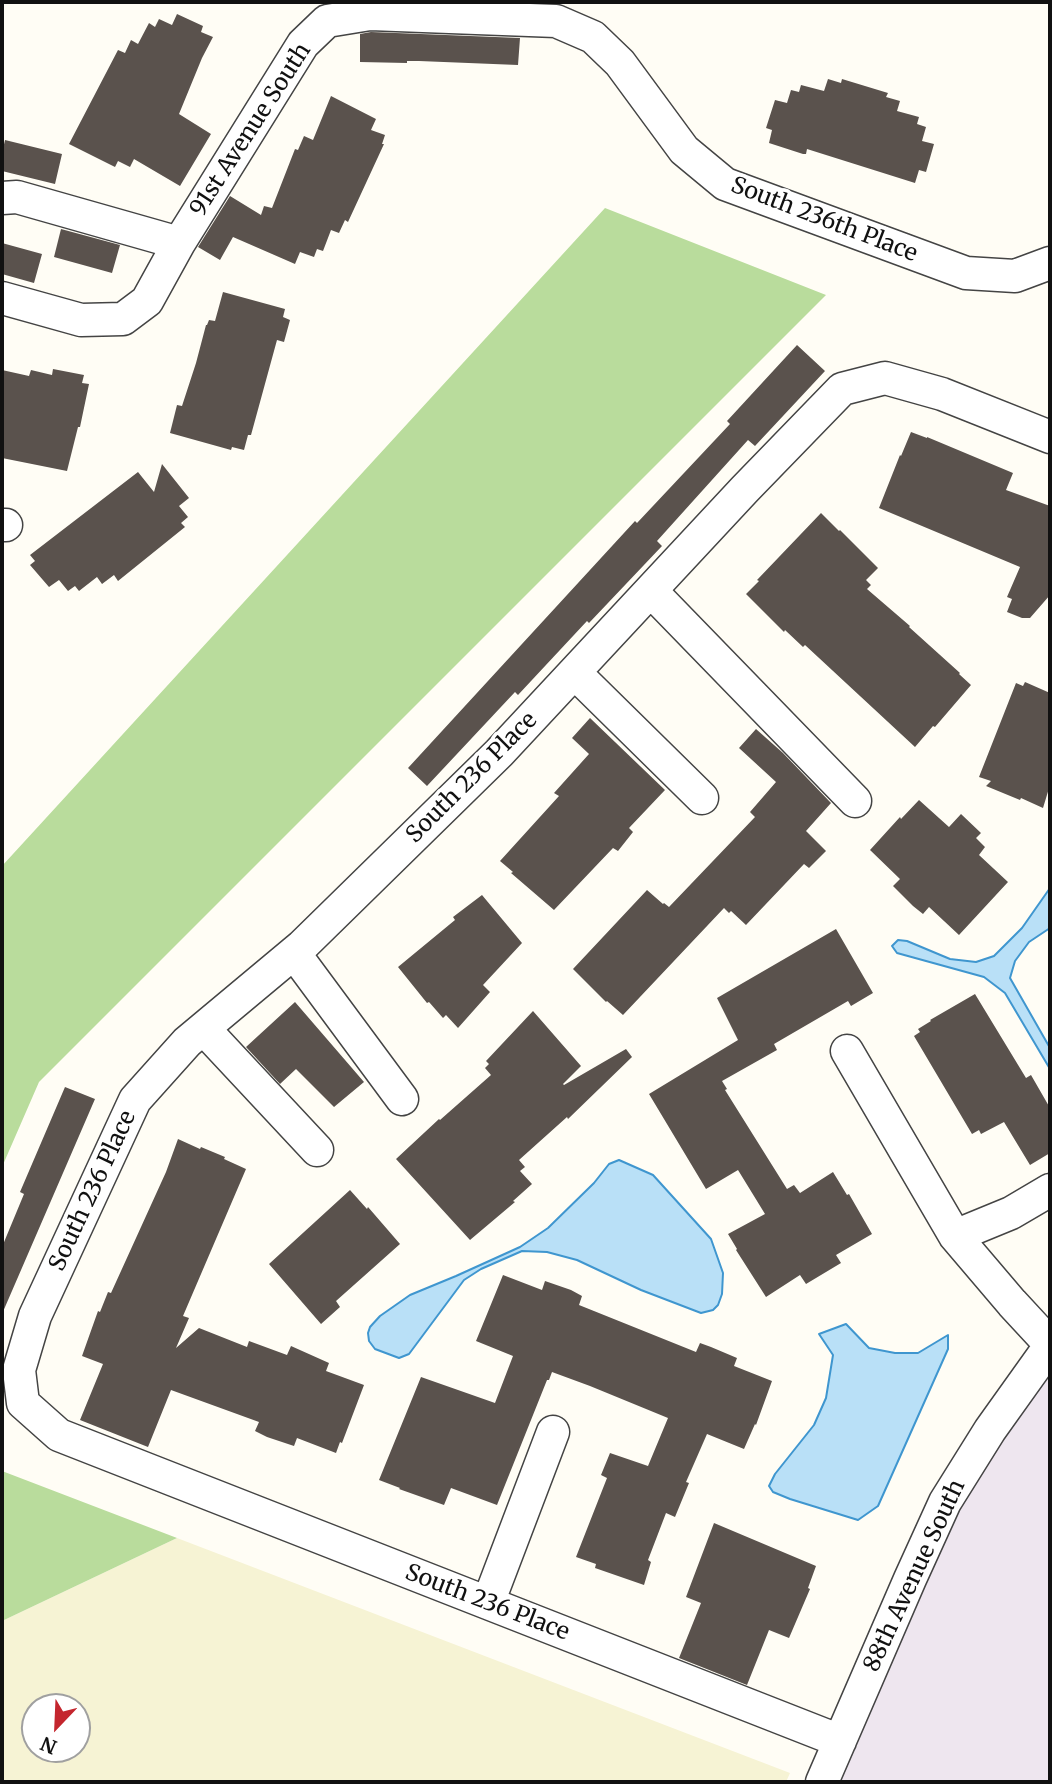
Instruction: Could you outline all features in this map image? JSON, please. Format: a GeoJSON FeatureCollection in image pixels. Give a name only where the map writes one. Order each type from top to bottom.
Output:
{"type":"FeatureCollection","features":[{"type":"Feature","properties":{"kind":"street","name":"South 236th Place"},"geometry":{"type":"LineString","coordinates":[[327,21],[370,14],[556,21],[593,37],[620,63],[684,150],[725,184],[967,273],[1015,276],[1050,263]]}},
{"type":"Feature","properties":{"kind":"street","name":"91st Avenue South"},"geometry":{"type":"LineString","coordinates":[[2,298],[81,320],[124,319],[147,301],[179,243],[303,44],[327,21]]}},
{"type":"Feature","properties":{"kind":"street","name":"91st Avenue South"},"geometry":{"type":"LineString","coordinates":[[2,198],[17,197],[179,243]]}},
{"type":"Feature","properties":{"kind":"street","name":"South 236 Place"},"geometry":{"type":"LineString","coordinates":[[840,1741],[59,1435],[23,1403],[19,1370],[35,1316],[135,1100],[187,1042],[293,953],[499,753],[842,389],[885,378],[942,394],[1050,438]]}},
{"type":"Feature","properties":{"kind":"street"},"geometry":{"type":"LineString","coordinates":[[651,591],[855,801]]}},
{"type":"Feature","properties":{"kind":"street"},"geometry":{"type":"LineString","coordinates":[[575,673],[702,798]]}},
{"type":"Feature","properties":{"kind":"street"},"geometry":{"type":"LineString","coordinates":[[293,953],[402,1099]]}},
{"type":"Feature","properties":{"kind":"street"},"geometry":{"type":"LineString","coordinates":[[204,1028],[317,1150]]}},
{"type":"Feature","properties":{"kind":"street"},"geometry":{"type":"LineString","coordinates":[[847,1051],[955,1236],[1050,1345]]}},
{"type":"Feature","properties":{"kind":"street"},"geometry":{"type":"LineString","coordinates":[[955,1236],[1011,1213],[1050,1190]]}},
{"type":"Feature","properties":{"kind":"street","name":"88th Avenue South"},"geometry":{"type":"LineString","coordinates":[[822,1782],[944,1502],[989,1430],[1050,1345]]}},
{"type":"Feature","properties":{"kind":"street"},"geometry":{"type":"LineString","coordinates":[[488,1603],[553,1432]]}},
{"type":"Feature","properties":{"kind":"shaded area"},"geometry":{"type":"Polygon","coordinates":[[[1050,1346],[1050,1782],[826,1782],[910,1579],[1050,1346]]]}},
{"type":"Feature","properties":{"kind":"shaded area"},"geometry":{"type":"Polygon","coordinates":[[[177,1538],[790,1773],[786,1782],[2,1782],[2,1621],[177,1538]]]}},
{"type":"Feature","properties":{"kind":"green space"},"geometry":{"type":"Polygon","coordinates":[[[605,208],[826,295],[39,1082],[2,1167],[2,866],[605,208]]]}},
{"type":"Feature","properties":{"kind":"green space"},"geometry":{"type":"Polygon","coordinates":[[[2,1471],[177,1538],[2,1621],[2,1471]]]}},
{"type":"Feature","properties":{"kind":"water"},"geometry":{"type":"Polygon","coordinates":[[[1050,888],[1050,928],[1029,942],[1015,961],[1010,978],[1050,1048],[1050,1069],[1005,993],[984,977],[897,953],[892,946],[898,940],[907,941],[950,959],[976,962],[994,956],[1022,928],[1050,888]]]}},
{"type":"Feature","properties":{"kind":"water"},"geometry":{"type":"Polygon","coordinates":[[[619,1160],[653,1175],[711,1239],[723,1273],[722,1294],[713,1310],[701,1313],[641,1290],[577,1260],[547,1252],[522,1251],[481,1269],[464,1280],[409,1354],[399,1358],[375,1349],[369,1341],[370,1327],[380,1316],[410,1295],[520,1247],[548,1228],[594,1183],[609,1164],[619,1160]]]}},
{"type":"Feature","properties":{"kind":"water"},"geometry":{"type":"Polygon","coordinates":[[[846,1324],[869,1348],[895,1353],[918,1353],[948,1335],[948,1349],[878,1506],[858,1520],[790,1499],[773,1492],[769,1486],[775,1474],[814,1425],[826,1398],[833,1355],[819,1334],[846,1324]]]}},
{"type":"Feature","properties":{"kind":"building"},"geometry":{"type":"Polygon","coordinates":[[[177,14],[203,26],[201,32],[213,37],[179,114],[211,134],[180,186],[134,159],[130,167],[118,161],[115,167],[69,144],[118,50],[125,53],[131,40],[138,44],[149,23],[155,27],[159,19],[172,25],[177,14]]]}},
{"type":"Feature","properties":{"kind":"building"},"geometry":{"type":"Polygon","coordinates":[[[371,32],[520,38],[518,65],[419,61],[360,62],[360,34],[371,32]]]}},
{"type":"Feature","properties":{"kind":"building"},"geometry":{"type":"Polygon","coordinates":[[[828,79],[841,83],[842,79],[888,93],[886,97],[900,101],[897,111],[919,117],[917,124],[926,127],[922,141],[934,144],[926,172],[919,170],[915,183],[807,149],[806,154],[803,154],[769,143],[772,130],[766,128],[775,100],[787,103],[791,90],[799,92],[801,85],[824,91],[828,79]]]}},
{"type":"Feature","properties":{"kind":"building"},"geometry":{"type":"Polygon","coordinates":[[[331,96],[376,119],[371,130],[385,135],[384,144],[348,222],[345,220],[339,233],[331,230],[323,251],[317,249],[314,257],[300,252],[295,264],[233,237],[220,260],[198,247],[230,196],[261,215],[264,206],[272,208],[295,149],[298,150],[304,136],[313,140],[331,96]]]}},
{"type":"Feature","properties":{"kind":"building"},"geometry":{"type":"Polygon","coordinates":[[[5,140],[62,154],[55,184],[2,171],[5,140]]]}},
{"type":"Feature","properties":{"kind":"building"},"geometry":{"type":"Polygon","coordinates":[[[61,229],[120,245],[112,273],[54,257],[61,229]]]}},
{"type":"Feature","properties":{"kind":"building"},"geometry":{"type":"Polygon","coordinates":[[[2,243],[42,254],[34,283],[2,274],[2,243]]]}},
{"type":"Feature","properties":{"kind":"building"},"geometry":{"type":"Polygon","coordinates":[[[223,292],[285,309],[283,317],[290,320],[284,342],[277,340],[251,435],[248,435],[244,450],[232,447],[231,450],[170,433],[177,405],[182,406],[206,325],[209,320],[215,321],[223,292]]]}},
{"type":"Feature","properties":{"kind":"building"},"geometry":{"type":"Polygon","coordinates":[[[797,345],[825,371],[755,446],[748,440],[657,541],[662,546],[518,695],[515,692],[427,786],[408,768],[635,521],[637,523],[730,424],[727,421],[797,345]]]}},
{"type":"Feature","properties":{"kind":"building"},"geometry":{"type":"Polygon","coordinates":[[[53,369],[84,375],[82,383],[89,384],[67,471],[2,458],[2,370],[29,376],[31,370],[52,375],[53,369]]]}},
{"type":"Feature","properties":{"kind":"building"},"geometry":{"type":"Polygon","coordinates":[[[911,432],[1013,473],[1006,490],[1050,506],[1050,595],[1030,618],[1007,612],[1012,599],[1007,597],[1020,567],[879,508],[911,432]]]}},
{"type":"Feature","properties":{"kind":"building"},"geometry":{"type":"Polygon","coordinates":[[[162,464],[189,498],[179,506],[188,517],[181,523],[185,527],[118,581],[114,575],[102,584],[97,577],[79,591],[75,586],[68,591],[59,580],[49,587],[30,565],[35,561],[30,555],[138,472],[154,492],[162,464]]]}},
{"type":"Feature","properties":{"kind":"building"},"geometry":{"type":"Polygon","coordinates":[[[821,513],[878,568],[866,580],[871,585],[867,589],[971,685],[915,747],[805,645],[803,647],[785,630],[784,632],[746,594],[821,513]]]}},
{"type":"Feature","properties":{"kind":"building"},"geometry":{"type":"Polygon","coordinates":[[[1025,682],[1050,693],[1050,785],[1043,808],[986,786],[991,781],[979,777],[1016,683],[1023,686],[1025,682]]]}},
{"type":"Feature","properties":{"kind":"building"},"geometry":{"type":"Polygon","coordinates":[[[590,718],[665,790],[629,828],[633,832],[618,851],[613,848],[554,910],[500,861],[559,796],[554,793],[589,754],[572,738],[590,718]]]}},
{"type":"Feature","properties":{"kind":"building"},"geometry":{"type":"Polygon","coordinates":[[[756,729],[831,803],[806,831],[826,851],[809,868],[804,864],[746,925],[724,908],[623,1015],[573,969],[647,890],[669,907],[755,817],[750,812],[776,782],[739,748],[756,729]]]}},
{"type":"Feature","properties":{"kind":"building"},"geometry":{"type":"Polygon","coordinates":[[[919,800],[949,827],[961,814],[981,833],[976,838],[985,847],[979,855],[1008,882],[959,935],[929,907],[923,914],[913,906],[893,886],[900,879],[870,850],[919,800]]]}},
{"type":"Feature","properties":{"kind":"building"},"geometry":{"type":"Polygon","coordinates":[[[482,895],[522,943],[483,985],[490,992],[458,1028],[446,1015],[443,1018],[427,1003],[398,967],[455,920],[453,917],[482,895]]]}},
{"type":"Feature","properties":{"kind":"building"},"geometry":{"type":"Polygon","coordinates":[[[836,929],[873,993],[851,1006],[848,1001],[774,1044],[777,1050],[722,1081],[787,1189],[794,1185],[800,1193],[833,1172],[872,1234],[836,1255],[841,1263],[806,1284],[800,1275],[766,1297],[728,1234],[765,1214],[738,1170],[706,1189],[649,1094],[738,1040],[717,998],[836,929]]]}},
{"type":"Feature","properties":{"kind":"building"},"geometry":{"type":"Polygon","coordinates":[[[975,994],[1026,1078],[1031,1075],[1050,1108],[1050,1153],[1030,1165],[1004,1122],[981,1134],[979,1130],[972,1134],[914,1036],[920,1032],[918,1029],[930,1020],[975,994]]]}},
{"type":"Feature","properties":{"kind":"building"},"geometry":{"type":"Polygon","coordinates":[[[295,1002],[364,1082],[334,1107],[296,1069],[280,1084],[246,1047],[295,1002]]]}},
{"type":"Feature","properties":{"kind":"building"},"geometry":{"type":"Polygon","coordinates":[[[533,1011],[581,1066],[564,1085],[626,1049],[632,1057],[568,1119],[567,1117],[519,1160],[525,1167],[520,1171],[532,1184],[470,1240],[396,1159],[491,1075],[485,1068],[489,1064],[486,1061],[533,1011]]]}},
{"type":"Feature","properties":{"kind":"building"},"geometry":{"type":"Polygon","coordinates":[[[65,1087],[95,1099],[2,1314],[2,1247],[24,1194],[20,1192],[65,1087]]]}},
{"type":"Feature","properties":{"kind":"building"},"geometry":{"type":"Polygon","coordinates":[[[178,1139],[225,1157],[224,1159],[246,1169],[183,1316],[189,1318],[176,1348],[199,1328],[247,1347],[249,1341],[287,1355],[291,1346],[329,1363],[326,1371],[364,1385],[336,1453],[297,1438],[294,1446],[267,1437],[255,1431],[259,1422],[171,1390],[148,1447],[80,1420],[103,1364],[82,1356],[98,1311],[100,1312],[108,1292],[111,1293],[166,1172],[178,1139]]]}},
{"type":"Feature","properties":{"kind":"building"},"geometry":{"type":"Polygon","coordinates":[[[350,1190],[400,1244],[336,1301],[340,1307],[321,1324],[269,1264],[350,1190]]]}},
{"type":"Feature","properties":{"kind":"building"},"geometry":{"type":"Polygon","coordinates":[[[503,1275],[542,1290],[545,1281],[571,1290],[582,1296],[579,1305],[696,1352],[700,1343],[711,1347],[737,1358],[734,1366],[772,1381],[744,1449],[707,1434],[686,1482],[689,1483],[675,1517],[666,1513],[648,1560],[651,1562],[644,1585],[595,1568],[596,1564],[576,1557],[607,1478],[601,1475],[610,1453],[648,1466],[668,1418],[590,1386],[552,1372],[497,1505],[451,1488],[444,1505],[379,1480],[421,1377],[495,1403],[513,1356],[476,1341],[503,1275]]]}},
{"type":"Feature","properties":{"kind":"building"},"geometry":{"type":"Polygon","coordinates":[[[714,1523],[816,1566],[808,1588],[810,1589],[789,1638],[769,1630],[747,1685],[679,1658],[701,1603],[686,1597],[714,1523]]]}}]}
